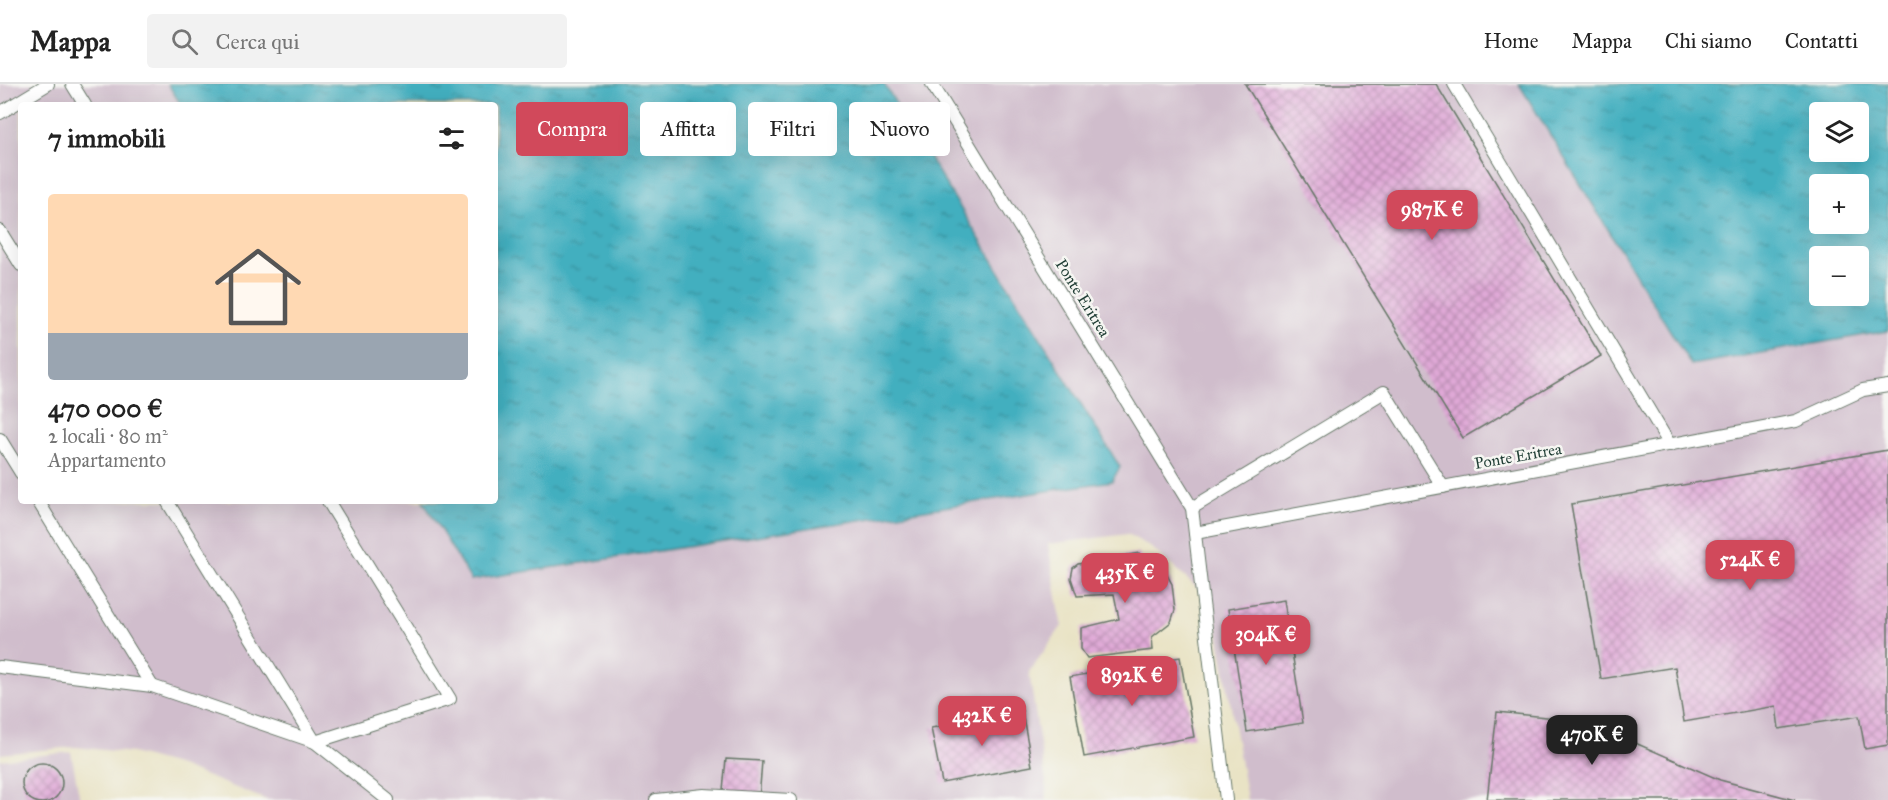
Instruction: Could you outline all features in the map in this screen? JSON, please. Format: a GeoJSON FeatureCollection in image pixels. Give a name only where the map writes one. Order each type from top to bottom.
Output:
{"type":"FeatureCollection","features":[{"type":"Feature","properties":{"kind":"lane"},"geometry":{"type":"LineString","coordinates":[[18,102],[48,84]]}},
{"type":"Feature","properties":{"kind":"lane"},"geometry":{"type":"LineString","coordinates":[[72,84],[83,102]]}},
{"type":"Feature","properties":{"kind":"lane","name":"Ponte Eritrea"},"geometry":{"type":"LineString","coordinates":[[932,84],[1192,508],[1226,800]]}},
{"type":"Feature","properties":{"kind":"lane"},"geometry":{"type":"LineString","coordinates":[[1454,84],[1670,445]]}},
{"type":"Feature","properties":{"kind":"lane"},"geometry":{"type":"LineString","coordinates":[[0,113],[18,102]]}},
{"type":"Feature","properties":{"kind":"lane"},"geometry":{"type":"LineString","coordinates":[[0,231],[18,260]]}},
{"type":"Feature","properties":{"kind":"lane","name":"Ponte Eritrea"},"geometry":{"type":"LineString","coordinates":[[1195,532],[1796,421],[1863,390],[1888,386]]}},
{"type":"Feature","properties":{"kind":"lane"},"geometry":{"type":"LineString","coordinates":[[1192,508],[1384,392],[1443,487]]}},
{"type":"Feature","properties":{"kind":"lane"},"geometry":{"type":"LineString","coordinates":[[0,439],[18,468]]}},
{"type":"Feature","properties":{"kind":"lane"},"geometry":{"type":"LineString","coordinates":[[40,504],[152,686]]}},
{"type":"Feature","properties":{"kind":"lane"},"geometry":{"type":"LineString","coordinates":[[169,504],[315,742]]}},
{"type":"Feature","properties":{"kind":"lane"},"geometry":{"type":"LineString","coordinates":[[315,742],[450,699],[330,504]]}},
{"type":"Feature","properties":{"kind":"lane"},"geometry":{"type":"LineString","coordinates":[[0,667],[152,686],[315,742],[388,800]]}},
{"type":"Feature","properties":{"kind":"lane"},"geometry":{"type":"LineString","coordinates":[[656,800],[704,795],[791,800]]}},
{"type":"Feature","properties":{"kind":"shaded area"},"geometry":{"type":"Polygon","coordinates":[[[0,84],[168,84],[179,102],[18,102],[18,504],[425,504],[471,580],[1112,481],[1120,467],[928,156],[950,156],[950,102],[895,102],[884,84],[1519,84],[1691,365],[1888,331],[1888,800],[1247,800],[1213,602],[1153,549],[1128,534],[1048,544],[1062,626],[1029,672],[1047,789],[1046,800],[267,800],[180,766],[132,753],[75,747],[0,754],[0,84]]]}},
{"type":"Feature","properties":{"kind":"shaded area"},"geometry":{"type":"Polygon","coordinates":[[[71,752],[80,800],[0,800],[0,760],[71,752]]]}},
{"type":"Feature","properties":{"kind":"water"},"geometry":{"type":"Polygon","coordinates":[[[168,84],[884,84],[895,102],[849,102],[849,156],[928,156],[1120,467],[1112,481],[471,580],[425,504],[498,504],[498,102],[179,102],[168,84]]]}},
{"type":"Feature","properties":{"kind":"water"},"geometry":{"type":"Polygon","coordinates":[[[1519,84],[1888,84],[1888,331],[1691,365],[1519,84]]]}},
{"type":"Feature","properties":{"kind":"building"},"geometry":{"type":"Polygon","coordinates":[[[1245,84],[1436,84],[1601,356],[1463,438],[1245,84]]]}},
{"type":"Feature","properties":{"kind":"building"},"geometry":{"type":"Polygon","coordinates":[[[1888,450],[1888,745],[1865,749],[1859,716],[1779,729],[1776,706],[1684,722],[1675,667],[1601,679],[1571,504],[1888,450]]]}},
{"type":"Feature","properties":{"kind":"building"},"geometry":{"type":"Polygon","coordinates":[[[1139,553],[1143,566],[1157,569],[1167,575],[1172,584],[1175,610],[1171,622],[1152,637],[1153,650],[1087,658],[1081,649],[1081,628],[1119,619],[1114,594],[1077,596],[1071,578],[1073,568],[1078,564],[1139,553]]]}},
{"type":"Feature","properties":{"kind":"building"},"geometry":{"type":"Polygon","coordinates":[[[1284,600],[1303,723],[1247,732],[1228,609],[1284,600]]]}},
{"type":"Feature","properties":{"kind":"building"},"geometry":{"type":"Polygon","coordinates":[[[1180,657],[1194,737],[1084,757],[1070,677],[1180,657]]]}},
{"type":"Feature","properties":{"kind":"building"},"geometry":{"type":"Polygon","coordinates":[[[1022,711],[1032,766],[942,783],[931,728],[1022,711]]]}},
{"type":"Feature","properties":{"kind":"building"},"geometry":{"type":"Polygon","coordinates":[[[1497,712],[1585,721],[1720,780],[1795,800],[1487,800],[1497,712]]]}},
{"type":"Feature","properties":{"kind":"building"},"geometry":{"type":"Polygon","coordinates":[[[726,759],[762,761],[759,800],[722,800],[726,759]]]}},
{"type":"Feature","properties":{"kind":"building"},"geometry":{"type":"Polygon","coordinates":[[[42,763],[50,765],[60,775],[62,783],[60,791],[50,801],[34,801],[24,791],[22,783],[24,775],[34,765],[42,763]]]}}]}
